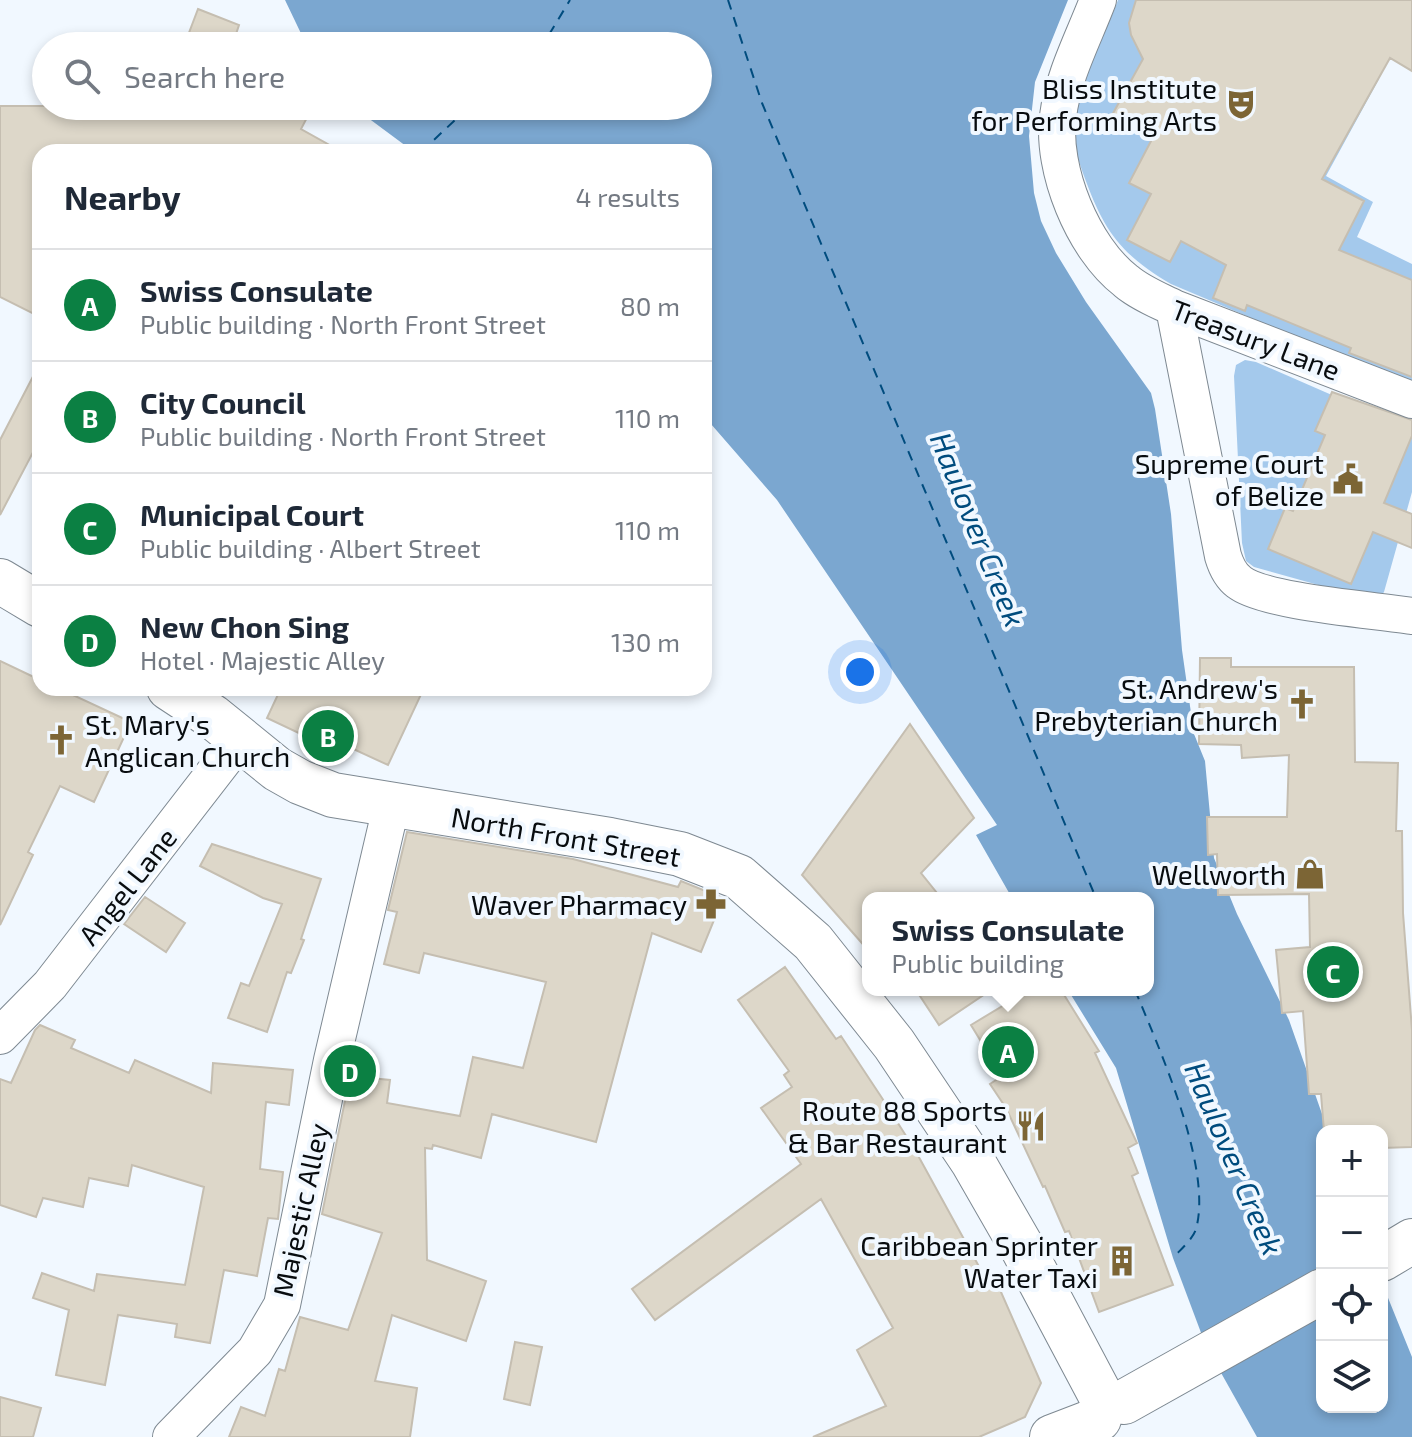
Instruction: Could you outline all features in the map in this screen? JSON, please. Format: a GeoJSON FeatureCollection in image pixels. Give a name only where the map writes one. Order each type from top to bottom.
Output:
{"type":"FeatureCollection","features":[{"type":"Feature","properties":{"kind":"main road"},"geometry":{"type":"LineString","coordinates":[[0,581],[32,600]]}},
{"type":"Feature","properties":{"kind":"main road","name":"North Front Street"},"geometry":{"type":"LineString","coordinates":[[181,696],[241,738],[277,769],[333,795],[680,854],[739,877],[813,942],[894,1044],[939,1108],[1023,1249],[1114,1416]]}},
{"type":"Feature","properties":{"kind":"main road"},"geometry":{"type":"LineString","coordinates":[[1388,1255],[1412,1241]]}},
{"type":"Feature","properties":{"kind":"main road"},"geometry":{"type":"LineString","coordinates":[[1052,1437],[1114,1416],[1205,1355],[1316,1294]]}},
{"type":"Feature","properties":{"kind":"street","name":"Treasury Lane"},"geometry":{"type":"LineString","coordinates":[[1098,0],[1065,84],[1057,129],[1063,176],[1085,231],[1108,265],[1134,287],[1174,308],[1412,400]]}},
{"type":"Feature","properties":{"kind":"street"},"geometry":{"type":"LineString","coordinates":[[1174,308],[1223,556],[1229,571],[1240,583],[1263,593],[1412,616]]}},
{"type":"Feature","properties":{"kind":"street","name":"Angel Lane"},"geometry":{"type":"LineString","coordinates":[[2,1030],[50,985],[241,738]]}},
{"type":"Feature","properties":{"kind":"street","name":"Majestic Alley"},"geometry":{"type":"LineString","coordinates":[[171,1437],[255,1351],[282,1305],[332,1060],[391,807]]}},
{"type":"Feature","properties":{"kind":"shaded area"},"geometry":{"type":"Polygon","coordinates":[[[1118,0],[1229,0],[1379,79],[1326,176],[1373,202],[1357,237],[1412,264],[1412,386],[1171,284],[1139,262],[1116,239],[1091,195],[1076,153],[1073,128],[1085,82],[1118,0]]]}},
{"type":"Feature","properties":{"kind":"shaded area"},"geometry":{"type":"Polygon","coordinates":[[[1245,360],[1256,362],[1412,430],[1412,492],[1380,597],[1365,598],[1254,567],[1246,561],[1242,543],[1234,376],[1236,365],[1245,360]]]}},
{"type":"Feature","properties":{"kind":"water","name":"Haulover Creek"},"geometry":{"type":"Polygon","coordinates":[[[285,0],[1068,0],[1035,82],[1029,136],[1034,193],[1041,221],[1056,253],[1086,302],[1151,393],[1171,514],[1182,650],[1194,734],[1205,761],[1214,858],[1237,914],[1289,1020],[1326,1125],[1316,1125],[1316,1413],[1388,1413],[1388,1298],[1412,1357],[1412,1437],[1257,1437],[1206,1346],[1173,1258],[1116,1068],[1072,996],[1154,996],[1154,892],[1009,892],[976,835],[997,825],[777,500],[712,425],[712,144],[403,144],[371,120],[712,120],[712,32],[300,32],[285,0]]]}},
{"type":"Feature","properties":{"kind":"building"},"geometry":{"type":"Polygon","coordinates":[[[1136,0],[1412,0],[1412,71],[1390,58],[1322,179],[1364,201],[1339,250],[1412,280],[1412,377],[1349,353],[1351,348],[1247,305],[1245,311],[1213,298],[1226,265],[1181,241],[1170,262],[1127,240],[1151,194],[1129,183],[1151,141],[1111,117],[1143,59],[1131,35],[1129,23],[1136,0]]]}},
{"type":"Feature","properties":{"kind":"building"},"geometry":{"type":"Polygon","coordinates":[[[198,9],[239,25],[237,32],[189,32],[198,9]]]}},
{"type":"Feature","properties":{"kind":"building"},"geometry":{"type":"Polygon","coordinates":[[[0,106],[32,106],[32,120],[306,120],[301,129],[328,144],[32,144],[32,313],[0,297],[0,106]]]}},
{"type":"Feature","properties":{"kind":"building"},"geometry":{"type":"Polygon","coordinates":[[[32,378],[32,454],[0,515],[0,440],[32,378]]]}},
{"type":"Feature","properties":{"kind":"building","name":"Supreme Court of Belize"},"geometry":{"type":"Polygon","coordinates":[[[1332,392],[1412,420],[1412,436],[1384,503],[1412,514],[1412,548],[1373,532],[1351,584],[1268,549],[1285,508],[1293,511],[1325,435],[1315,431],[1332,392]]]}},
{"type":"Feature","properties":{"kind":"building"},"geometry":{"type":"Polygon","coordinates":[[[1200,658],[1231,658],[1231,667],[1354,667],[1355,762],[1398,763],[1396,831],[1402,831],[1403,913],[1412,1030],[1412,1147],[1388,1148],[1388,1125],[1324,1125],[1321,1094],[1309,1094],[1303,1011],[1282,1013],[1276,950],[1310,947],[1309,894],[1218,895],[1217,854],[1208,855],[1207,817],[1287,817],[1289,755],[1242,758],[1241,745],[1199,744],[1200,658]]]}},
{"type":"Feature","properties":{"kind":"building","name":"St. Mary's Anglican Church"},"geometry":{"type":"Polygon","coordinates":[[[0,661],[32,676],[32,696],[75,696],[131,722],[94,802],[60,786],[28,852],[33,855],[0,925],[0,661]]]}},
{"type":"Feature","properties":{"kind":"building"},"geometry":{"type":"Polygon","coordinates":[[[277,696],[420,696],[388,765],[347,746],[343,754],[267,718],[277,696]]]}},
{"type":"Feature","properties":{"kind":"building"},"geometry":{"type":"Polygon","coordinates":[[[910,724],[974,818],[921,873],[936,892],[862,892],[862,943],[802,875],[910,724]]]}},
{"type":"Feature","properties":{"kind":"building"},"geometry":{"type":"Polygon","coordinates":[[[407,832],[573,859],[678,887],[681,881],[723,898],[701,952],[652,933],[596,1142],[492,1114],[481,1158],[433,1145],[432,1149],[425,1148],[427,1260],[486,1281],[466,1341],[392,1315],[375,1381],[417,1388],[410,1437],[229,1437],[241,1407],[265,1416],[279,1369],[285,1371],[300,1317],[348,1330],[382,1233],[322,1214],[350,1076],[390,1080],[387,1103],[460,1116],[473,1057],[523,1068],[546,982],[424,953],[419,973],[384,964],[397,912],[388,910],[407,832]]]}},
{"type":"Feature","properties":{"kind":"building"},"geometry":{"type":"Polygon","coordinates":[[[212,844],[321,879],[301,939],[304,940],[291,973],[287,972],[267,1032],[228,1018],[241,983],[249,986],[282,904],[263,898],[200,866],[212,844]]]}},
{"type":"Feature","properties":{"kind":"building"},"geometry":{"type":"Polygon","coordinates":[[[145,897],[185,923],[166,952],[124,924],[145,897]]]}},
{"type":"Feature","properties":{"kind":"building"},"geometry":{"type":"Polygon","coordinates":[[[785,967],[836,1039],[841,1036],[882,1098],[915,1150],[982,1272],[990,1267],[1041,1383],[1025,1417],[979,1437],[813,1437],[886,1406],[857,1350],[893,1328],[821,1199],[655,1320],[632,1289],[801,1164],[761,1108],[792,1087],[784,1075],[789,1071],[738,1000],[785,967]]]}},
{"type":"Feature","properties":{"kind":"building"},"geometry":{"type":"Polygon","coordinates":[[[920,996],[982,996],[939,1025],[920,996]]]}},
{"type":"Feature","properties":{"kind":"building"},"geometry":{"type":"Polygon","coordinates":[[[1019,996],[1065,996],[1099,1051],[1095,1053],[1137,1143],[1128,1148],[1138,1173],[1132,1176],[1173,1285],[1099,1312],[1069,1231],[1065,1232],[1006,1108],[990,1084],[1002,1076],[971,1025],[1019,996]]]}},
{"type":"Feature","properties":{"kind":"building"},"geometry":{"type":"Polygon","coordinates":[[[40,1025],[75,1040],[71,1048],[129,1073],[135,1060],[211,1093],[213,1063],[293,1070],[289,1105],[266,1102],[260,1169],[283,1172],[278,1219],[268,1218],[257,1276],[224,1270],[210,1343],[175,1337],[177,1324],[118,1315],[105,1385],[56,1375],[69,1310],[33,1298],[42,1273],[94,1291],[97,1274],[185,1285],[204,1187],[132,1165],[128,1186],[89,1178],[83,1207],[43,1198],[36,1217],[0,1205],[0,1079],[11,1083],[40,1025]]]}},
{"type":"Feature","properties":{"kind":"building"},"geometry":{"type":"Polygon","coordinates":[[[515,1342],[542,1347],[530,1405],[504,1399],[515,1342]]]}},
{"type":"Feature","properties":{"kind":"building"},"geometry":{"type":"Polygon","coordinates":[[[0,1397],[41,1408],[33,1437],[0,1437],[0,1397]]]}},
{"type":"Feature","properties":{"kind":"ferry route"},"geometry":{"type":"LineString","coordinates":[[551,32],[570,0]]}},
{"type":"Feature","properties":{"kind":"ferry route"},"geometry":{"type":"LineString","coordinates":[[728,0],[762,103],[1093,892]]}},
{"type":"Feature","properties":{"kind":"ferry route"},"geometry":{"type":"LineString","coordinates":[[430,144],[455,120]]}},
{"type":"Feature","properties":{"kind":"ferry route"},"geometry":{"type":"LineString","coordinates":[[1137,996],[1181,1108],[1197,1174],[1199,1204],[1196,1229],[1173,1258]]}},
{"type":"Feature","properties":{"kind":"place","name":"Bliss Institute for Performing Arts"},"geometry":{"type":"Point","coordinates":[1241,104]}},
{"type":"Feature","properties":{"kind":"place","name":"Supreme Court of Belize"},"geometry":{"type":"Point","coordinates":[1348,479]}},
{"type":"Feature","properties":{"kind":"place","name":"St. Andrew's Prebyterian Church"},"geometry":{"type":"Point","coordinates":[1302,704]}},
{"type":"Feature","properties":{"kind":"place","name":"City Council"},"geometry":{"type":"Point","coordinates":[328,736]}},
{"type":"Feature","properties":{"kind":"place","name":"St. Mary's Anglican Church"},"geometry":{"type":"Point","coordinates":[61,740]}},
{"type":"Feature","properties":{"kind":"place","name":"Wellworth"},"geometry":{"type":"Point","coordinates":[1310,874]}},
{"type":"Feature","properties":{"kind":"place","name":"Waver Pharmacy"},"geometry":{"type":"Point","coordinates":[711,904]}},
{"type":"Feature","properties":{"kind":"place","name":"Municipal Court"},"geometry":{"type":"Point","coordinates":[1333,972]}},
{"type":"Feature","properties":{"kind":"place","name":"Swiss Consulate"},"geometry":{"type":"Point","coordinates":[1008,1052]}},
{"type":"Feature","properties":{"kind":"place","name":"New Chon Sing"},"geometry":{"type":"Point","coordinates":[350,1071]}},
{"type":"Feature","properties":{"kind":"place","name":"Route 88 Sports & Bar Restaurant"},"geometry":{"type":"Point","coordinates":[1031,1126]}},
{"type":"Feature","properties":{"kind":"place","name":"Caribbean Sprinter Water Taxi"},"geometry":{"type":"Point","coordinates":[1122,1261]}}]}
